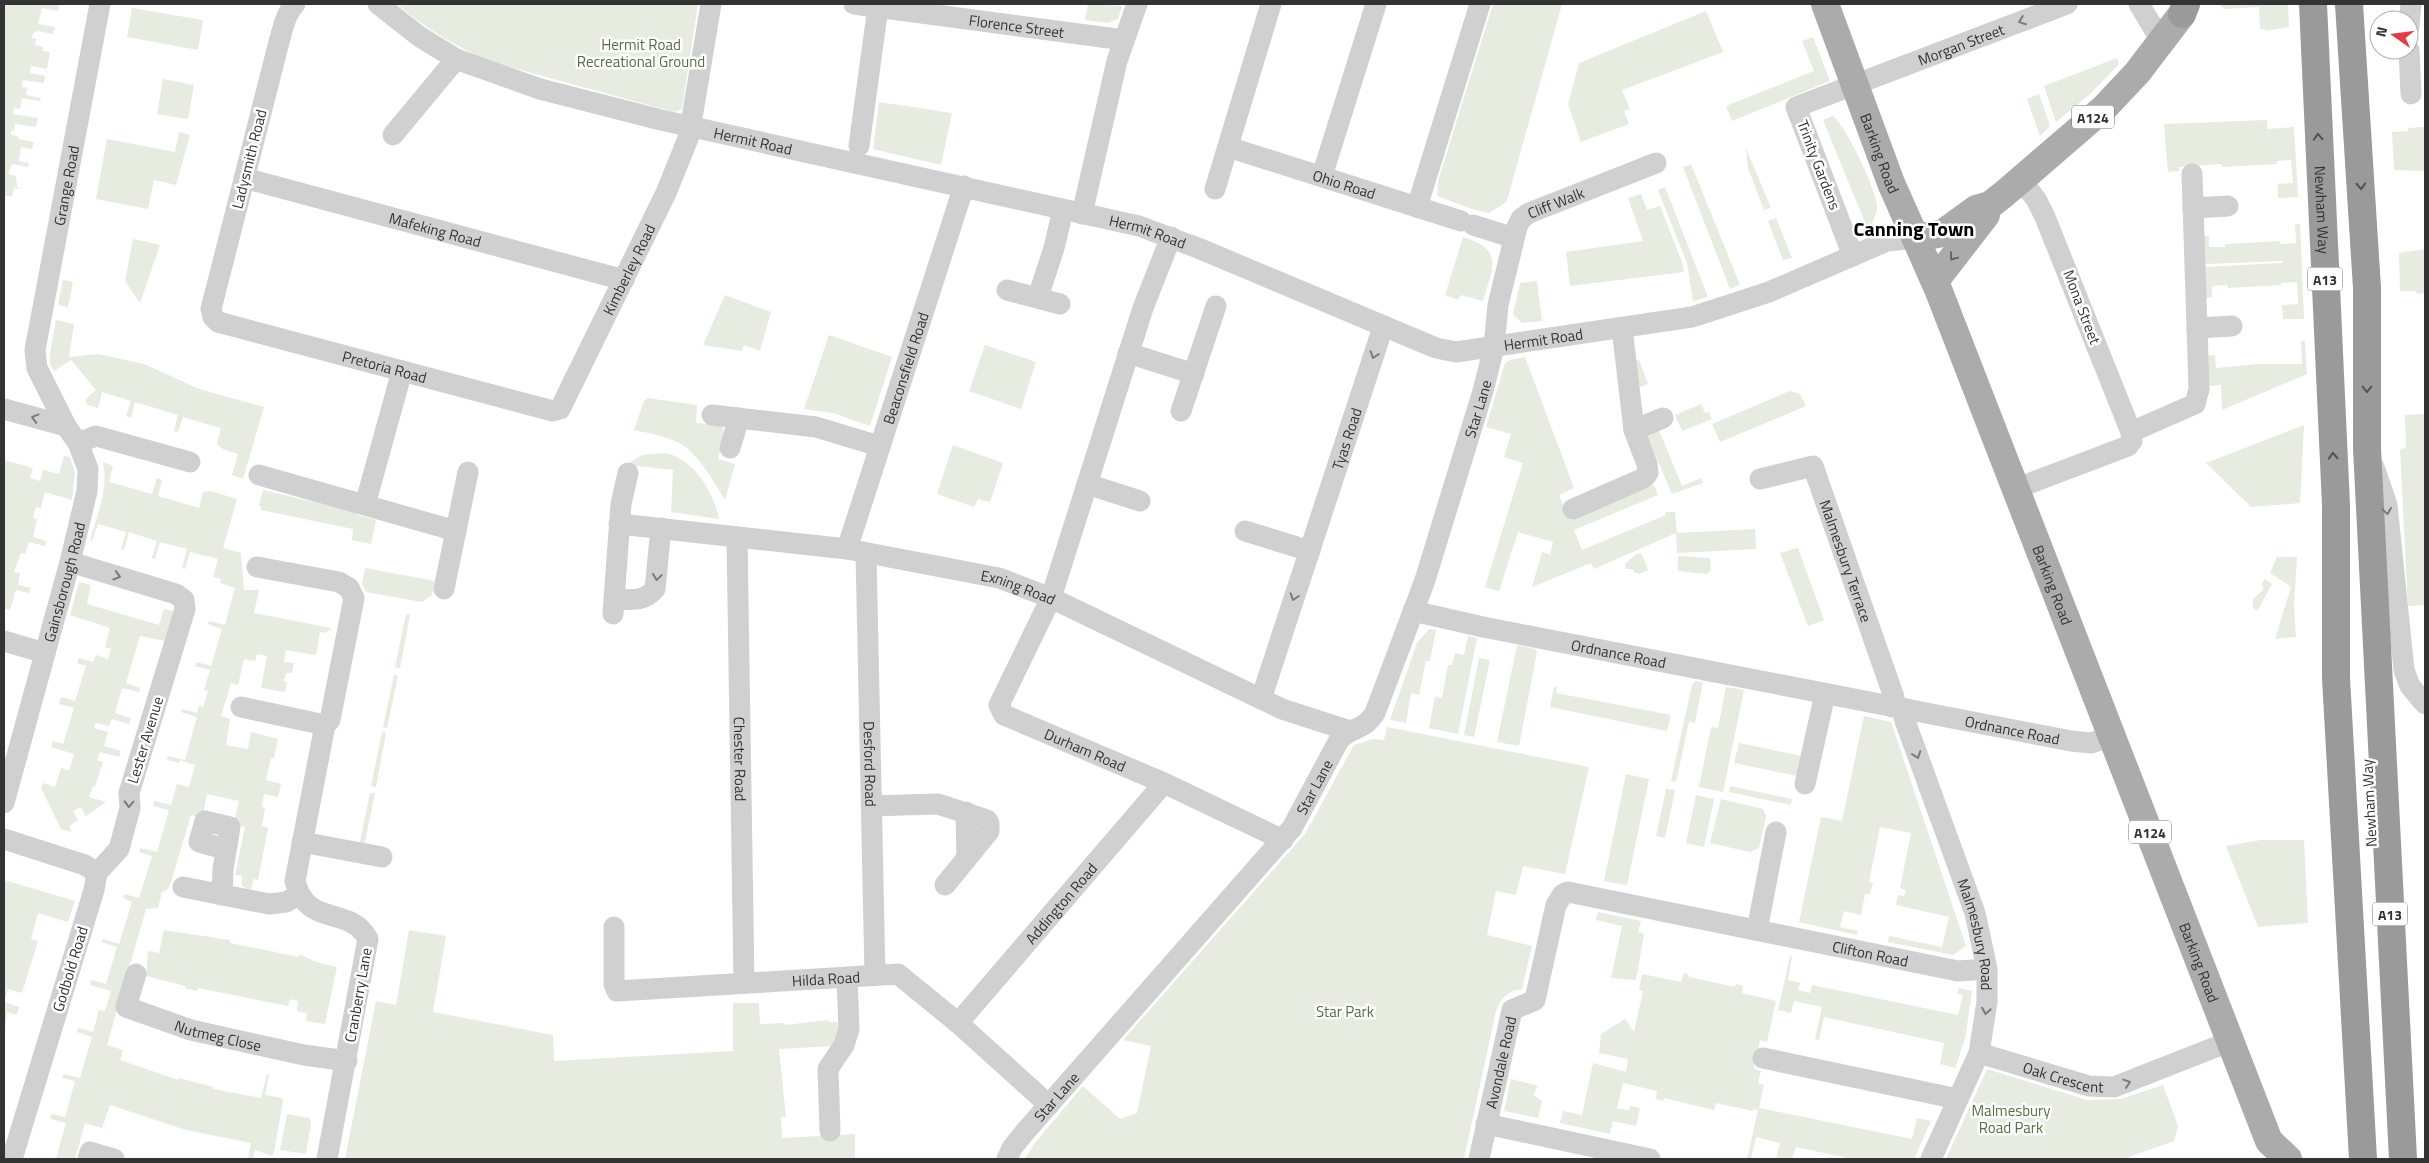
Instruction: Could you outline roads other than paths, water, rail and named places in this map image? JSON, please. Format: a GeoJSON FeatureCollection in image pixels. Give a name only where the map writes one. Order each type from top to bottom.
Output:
{"type":"FeatureCollection","features":[{"type":"Feature","properties":{"kind":"highway","name":"Newham Way"},"geometry":{"type":"LineString","coordinates":[[2312,4],[2336,505],[2357,674],[2403,1159]]}},
{"type":"Feature","properties":{"kind":"highway","name":"Newham Way"},"geometry":{"type":"LineString","coordinates":[[2349,4],[2366,288],[2367,448],[2357,674],[2363,1159]]}},
{"type":"Feature","properties":{"kind":"highway","name":"Newham Way"},"geometry":{"type":"LineString","coordinates":[[2357,674],[2377,1159]]}},
{"type":"Feature","properties":{"kind":"highway","name":"Newham Way"},"geometry":{"type":"LineString","coordinates":[[2357,674],[2388,1159]]}},
{"type":"Feature","properties":{"kind":"main road","name":"Barking Road"},"geometry":{"type":"LineString","coordinates":[[1825,4],[1891,183],[1935,281],[2275,1153]]}},
{"type":"Feature","properties":{"kind":"main road","name":"A124"},"geometry":{"type":"LineString","coordinates":[[1916,238],[1943,233],[1976,210],[1990,204],[2104,108],[2166,38],[2184,9]]}},
{"type":"Feature","properties":{"kind":"main road","name":"A124"},"geometry":{"type":"LineString","coordinates":[[1935,281],[1985,218],[1990,204]]}},
{"type":"Feature","properties":{"kind":"street","name":"Grange Road"},"geometry":{"type":"LineString","coordinates":[[38,368],[35,350],[100,4]]}},
{"type":"Feature","properties":{"kind":"street","name":"Ladysmith Road"},"geometry":{"type":"LineString","coordinates":[[212,317],[211,309],[284,22],[295,4]]}},
{"type":"Feature","properties":{"kind":"street","name":"Hermit Road"},"geometry":{"type":"LineString","coordinates":[[378,4],[420,37],[456,59],[540,89],[692,126],[1139,226],[1171,237],[1384,327],[1444,350],[1456,352],[1678,320],[1703,314],[1769,292],[1887,241],[1916,238]]}},
{"type":"Feature","properties":{"kind":"street","name":"Kimberley Road"},"geometry":{"type":"LineString","coordinates":[[560,409],[666,192],[692,126],[712,4]]}},
{"type":"Feature","properties":{"kind":"street","name":"Florence Street"},"geometry":{"type":"LineString","coordinates":[[854,4],[1124,40]]}},
{"type":"Feature","properties":{"kind":"street"},"geometry":{"type":"LineString","coordinates":[[1038,297],[1054,248],[1072,212],[1117,61],[1137,4]]}},
{"type":"Feature","properties":{"kind":"street"},"geometry":{"type":"LineString","coordinates":[[1216,189],[1270,4]]}},
{"type":"Feature","properties":{"kind":"street"},"geometry":{"type":"LineString","coordinates":[[1322,176],[1376,4]]}},
{"type":"Feature","properties":{"kind":"street"},"geometry":{"type":"LineString","coordinates":[[1417,207],[1480,4]]}},
{"type":"Feature","properties":{"kind":"street","name":"Morgan Street"},"geometry":{"type":"LineString","coordinates":[[1856,85],[2067,4]]}},
{"type":"Feature","properties":{"kind":"street"},"geometry":{"type":"LineString","coordinates":[[2139,4],[2154,29],[2166,38]]}},
{"type":"Feature","properties":{"kind":"street"},"geometry":{"type":"LineString","coordinates":[[859,146],[878,7]]}},
{"type":"Feature","properties":{"kind":"street"},"geometry":{"type":"LineString","coordinates":[[392,134],[456,59]]}},
{"type":"Feature","properties":{"kind":"street"},"geometry":{"type":"LineString","coordinates":[[2409,60],[2411,94]]}},
{"type":"Feature","properties":{"kind":"street","name":"Trinity Gardens"},"geometry":{"type":"LineString","coordinates":[[1853,256],[1796,107],[1856,85]]}},
{"type":"Feature","properties":{"kind":"street","name":"Ohio Road"},"geometry":{"type":"LineString","coordinates":[[1228,147],[1514,238]]}},
{"type":"Feature","properties":{"kind":"street","name":"Cliff Walk"},"geometry":{"type":"LineString","coordinates":[[1494,347],[1498,305],[1514,238],[1521,219],[1529,213],[1656,163]]}},
{"type":"Feature","properties":{"kind":"street"},"geometry":{"type":"LineString","coordinates":[[2015,488],[2128,446],[2131,436],[2195,404],[2199,389],[2192,174]]}},
{"type":"Feature","properties":{"kind":"street","name":"Mafeking Road"},"geometry":{"type":"LineString","coordinates":[[244,178],[624,280]]}},
{"type":"Feature","properties":{"kind":"street","name":"Mona Street"},"geometry":{"type":"LineString","coordinates":[[2020,179],[2036,199],[2046,217],[2131,436]]}},
{"type":"Feature","properties":{"kind":"street","name":"Beaconsfield Road"},"geometry":{"type":"LineString","coordinates":[[856,551],[879,446],[964,186]]}},
{"type":"Feature","properties":{"kind":"street"},"geometry":{"type":"LineString","coordinates":[[2193,208],[2228,206]]}},
{"type":"Feature","properties":{"kind":"street"},"geometry":{"type":"LineString","coordinates":[[1051,598],[1128,353],[1171,237]]}},
{"type":"Feature","properties":{"kind":"street"},"geometry":{"type":"LineString","coordinates":[[1007,290],[1060,304]]}},
{"type":"Feature","properties":{"kind":"street"},"geometry":{"type":"LineString","coordinates":[[1181,411],[1216,306]]}},
{"type":"Feature","properties":{"kind":"street","name":"Pretoria Road"},"geometry":{"type":"LineString","coordinates":[[212,317],[218,322],[402,371],[553,410],[560,409]]}},
{"type":"Feature","properties":{"kind":"street"},"geometry":{"type":"LineString","coordinates":[[2197,328],[2232,326]]}},
{"type":"Feature","properties":{"kind":"street","name":"Tyas Road"},"geometry":{"type":"LineString","coordinates":[[1261,699],[1384,327]]}},
{"type":"Feature","properties":{"kind":"street"},"geometry":{"type":"LineString","coordinates":[[1573,509],[1644,478],[1648,473],[1647,464],[1634,430],[1622,328]]}},
{"type":"Feature","properties":{"kind":"street","name":"Star Lane"},"geometry":{"type":"LineString","coordinates":[[1007,1159],[1012,1148],[1049,1105],[1283,840],[1297,822],[1335,746],[1343,736],[1368,723],[1375,713],[1425,580],[1494,347]]}},
{"type":"Feature","properties":{"kind":"street"},"geometry":{"type":"LineString","coordinates":[[1128,353],[1194,374]]}},
{"type":"Feature","properties":{"kind":"street","name":"Gainsborough Road"},"geometry":{"type":"LineString","coordinates":[[4,803],[9,764],[45,653],[87,491],[88,469],[38,368]]}},
{"type":"Feature","properties":{"kind":"street"},"geometry":{"type":"LineString","coordinates":[[365,504],[402,371]]}},
{"type":"Feature","properties":{"kind":"street"},"geometry":{"type":"LineString","coordinates":[[4,409],[72,434],[96,436],[190,462]]}},
{"type":"Feature","properties":{"kind":"street"},"geometry":{"type":"LineString","coordinates":[[712,415],[816,426],[879,446]]}},
{"type":"Feature","properties":{"kind":"street"},"geometry":{"type":"LineString","coordinates":[[730,448],[739,418]]}},
{"type":"Feature","properties":{"kind":"street"},"geometry":{"type":"LineString","coordinates":[[1634,430],[1664,418]]}},
{"type":"Feature","properties":{"kind":"street","name":"Newham Way"},"geometry":{"type":"LineString","coordinates":[[2367,448],[2387,505],[2401,653],[2410,686],[2425,704]]}},
{"type":"Feature","properties":{"kind":"street","name":"Malmesbury Terrace"},"geometry":{"type":"LineString","coordinates":[[1760,479],[1813,466],[1899,708]]}},
{"type":"Feature","properties":{"kind":"street"},"geometry":{"type":"LineString","coordinates":[[444,589],[468,472]]}},
{"type":"Feature","properties":{"kind":"street"},"geometry":{"type":"LineString","coordinates":[[628,473],[621,504],[614,606],[649,596],[654,589],[661,528]]}},
{"type":"Feature","properties":{"kind":"street"},"geometry":{"type":"LineString","coordinates":[[259,475],[456,531]]}},
{"type":"Feature","properties":{"kind":"street"},"geometry":{"type":"LineString","coordinates":[[1087,484],[1140,502]]}},
{"type":"Feature","properties":{"kind":"street","name":"Exning Road"},"geometry":{"type":"LineString","coordinates":[[620,524],[856,551],[992,577],[1051,598],[1282,709],[1350,731]]}},
{"type":"Feature","properties":{"kind":"street"},"geometry":{"type":"LineString","coordinates":[[1245,531],[1310,551]]}},
{"type":"Feature","properties":{"kind":"street","name":"Chester Road"},"geometry":{"type":"LineString","coordinates":[[737,537],[744,983]]}},
{"type":"Feature","properties":{"kind":"street","name":"Desford Road"},"geometry":{"type":"LineString","coordinates":[[856,551],[871,806],[875,975]]}},
{"type":"Feature","properties":{"kind":"street","name":"Lester Avenue"},"geometry":{"type":"LineString","coordinates":[[70,562],[188,597],[129,793],[130,808],[120,849],[96,873]]}},
{"type":"Feature","properties":{"kind":"street"},"geometry":{"type":"LineString","coordinates":[[183,887],[269,904],[286,902],[298,895],[295,881],[302,842],[326,725],[330,720],[354,598],[349,588],[339,582],[257,566]]}},
{"type":"Feature","properties":{"kind":"street","name":"Durham Road"},"geometry":{"type":"LineString","coordinates":[[1051,598],[999,705],[1001,712],[1164,783],[1283,840]]}},
{"type":"Feature","properties":{"kind":"street","name":"Ordnance Road"},"geometry":{"type":"LineString","coordinates":[[1413,612],[1483,628],[2071,741],[2091,743],[2112,736]]}},
{"type":"Feature","properties":{"kind":"street"},"geometry":{"type":"LineString","coordinates":[[4,641],[45,653]]}},
{"type":"Feature","properties":{"kind":"street"},"geometry":{"type":"LineString","coordinates":[[1805,784],[1825,694]]}},
{"type":"Feature","properties":{"kind":"street"},"geometry":{"type":"LineString","coordinates":[[241,707],[326,725]]}},
{"type":"Feature","properties":{"kind":"street","name":"Malmesbury Road"},"geometry":{"type":"LineString","coordinates":[[1899,708],[1975,913],[1987,969],[1987,1002],[1979,1053],[1931,1159]]}},
{"type":"Feature","properties":{"kind":"street","name":"Addington Road"},"geometry":{"type":"LineString","coordinates":[[958,1023],[1164,783]]}},
{"type":"Feature","properties":{"kind":"street"},"geometry":{"type":"LineString","coordinates":[[871,806],[938,804],[987,820],[990,827],[945,886]]}},
{"type":"Feature","properties":{"kind":"street"},"geometry":{"type":"LineString","coordinates":[[1756,930],[1776,832]]}},
{"type":"Feature","properties":{"kind":"street"},"geometry":{"type":"LineString","coordinates":[[4,838],[85,865],[96,873]]}},
{"type":"Feature","properties":{"kind":"street"},"geometry":{"type":"LineString","coordinates":[[302,842],[382,857]]}},
{"type":"Feature","properties":{"kind":"street"},"geometry":{"type":"LineString","coordinates":[[222,895],[226,849]]}},
{"type":"Feature","properties":{"kind":"street","name":"Godbold Road"},"geometry":{"type":"LineString","coordinates":[[12,1159],[94,890],[96,873]]}},
{"type":"Feature","properties":{"kind":"street","name":"Clifton Road"},"geometry":{"type":"LineString","coordinates":[[1563,894],[1568,892],[1958,971],[1987,969]]}},
{"type":"Feature","properties":{"kind":"street","name":"Avondale Road"},"geometry":{"type":"LineString","coordinates":[[1478,1159],[1512,1010],[1530,1003],[1538,993],[1556,905],[1563,894]]}},
{"type":"Feature","properties":{"kind":"street","name":"Cranberry Lane"},"geometry":{"type":"LineString","coordinates":[[298,895],[310,908],[321,913],[346,919],[363,929],[368,939],[327,1159]]}},
{"type":"Feature","properties":{"kind":"street","name":"Hilda Road"},"geometry":{"type":"LineString","coordinates":[[614,927],[614,984],[618,991],[898,974],[958,1023],[1049,1105]]}},
{"type":"Feature","properties":{"kind":"street","name":"Nutmeg Close"},"geometry":{"type":"LineString","coordinates":[[136,974],[126,1007],[191,1030],[304,1055],[346,1061]]}},
{"type":"Feature","properties":{"kind":"street"},"geometry":{"type":"LineString","coordinates":[[830,1130],[828,1069],[844,1045],[849,1029],[847,977]]}},
{"type":"Feature","properties":{"kind":"street","name":"Oak Crescent"},"geometry":{"type":"LineString","coordinates":[[1979,1053],[2089,1086],[2114,1087],[2231,1040]]}},
{"type":"Feature","properties":{"kind":"street"},"geometry":{"type":"LineString","coordinates":[[1763,1058],[1958,1099]]}},
{"type":"Feature","properties":{"kind":"street"},"geometry":{"type":"LineString","coordinates":[[1486,1124],[1650,1159]]}},
{"type":"Feature","properties":{"kind":"street"},"geometry":{"type":"LineString","coordinates":[[89,1155],[114,1159]]}},
{"type":"Feature","properties":{"kind":"district","name":"Canning Town"},"geometry":{"type":"Point","coordinates":[1914,228]}},
{"type":"Feature","properties":{"kind":"park label","name":"Hermit Road Recreational Ground"},"geometry":{"type":"Point","coordinates":[641,52]}},
{"type":"Feature","properties":{"kind":"park label","name":"Star Park"},"geometry":{"type":"Point","coordinates":[1345,1011]}},
{"type":"Feature","properties":{"kind":"park label","name":"Malmesbury Road Park"},"geometry":{"type":"Point","coordinates":[2011,1118]}}]}
